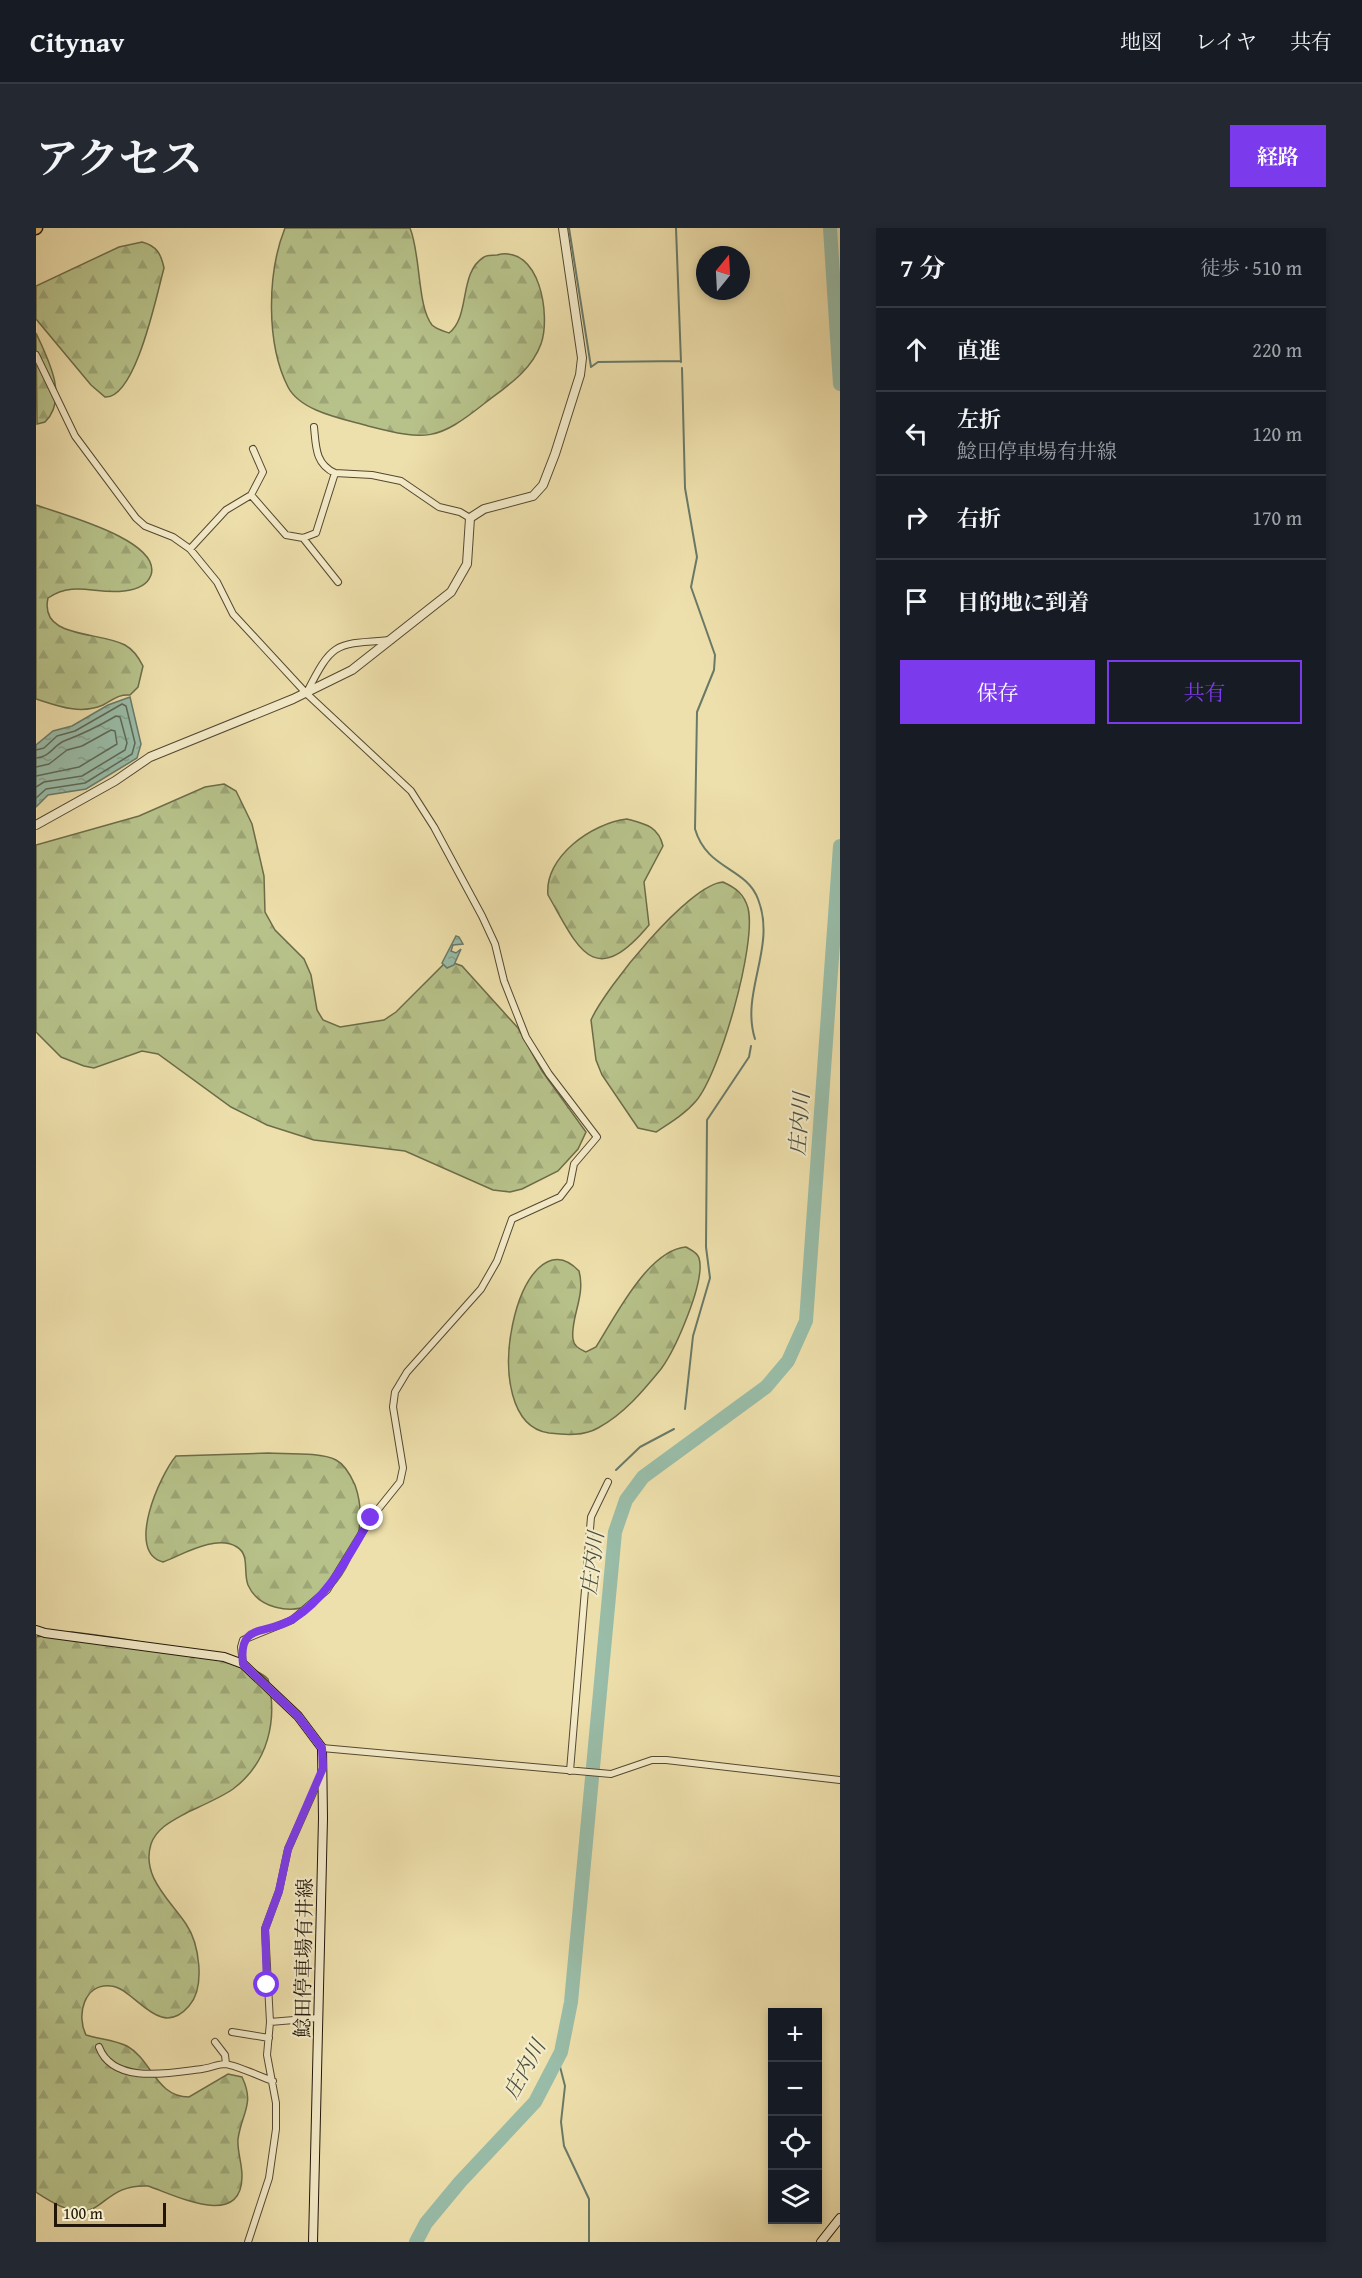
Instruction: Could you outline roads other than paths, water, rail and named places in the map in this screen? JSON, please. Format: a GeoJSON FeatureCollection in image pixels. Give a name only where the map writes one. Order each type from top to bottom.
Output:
{"type":"FeatureCollection","features":[{"type":"Feature","properties":{"kind":"main road"},"geometry":{"type":"LineString","coordinates":[[36,1630],[45,1634],[224,1657],[243,1664],[298,1716],[322,1748]]}},
{"type":"Feature","properties":{"kind":"main road","name":"鯰田停車場有井線"},"geometry":{"type":"LineString","coordinates":[[313,2242],[322,1748]]}},
{"type":"Feature","properties":{"kind":"main road"},"geometry":{"type":"LineString","coordinates":[[821,2242],[840,2219]]}},
{"type":"Feature","properties":{"kind":"street"},"geometry":{"type":"LineString","coordinates":[[470,518],[484,509],[533,496],[543,485],[555,454],[580,375],[582,358],[563,228]]}},
{"type":"Feature","properties":{"kind":"street"},"geometry":{"type":"LineString","coordinates":[[36,355],[75,436],[136,518],[145,526],[173,537],[190,549],[217,582],[233,614],[306,693],[411,791],[434,827],[482,916],[495,944],[504,981],[526,1037],[549,1074],[597,1137],[574,1164],[570,1184],[560,1197],[512,1220],[497,1261],[481,1289],[407,1372],[398,1387],[393,1407],[403,1468],[400,1482],[371,1518],[327,1590],[292,1620],[243,1640],[241,1647],[243,1664]]}},
{"type":"Feature","properties":{"kind":"street"},"geometry":{"type":"LineString","coordinates":[[314,427],[318,459],[323,466],[335,473],[372,475],[401,481],[418,490],[439,507],[460,512],[470,518]]}},
{"type":"Feature","properties":{"kind":"street"},"geometry":{"type":"LineString","coordinates":[[190,549],[226,510],[251,495],[263,472],[253,449]]}},
{"type":"Feature","properties":{"kind":"street"},"geometry":{"type":"LineString","coordinates":[[251,495],[286,535],[303,538],[316,533],[335,473]]}},
{"type":"Feature","properties":{"kind":"street"},"geometry":{"type":"LineString","coordinates":[[36,825],[115,781],[150,757],[306,693],[352,670],[452,592],[459,582],[468,556],[470,518]]}},
{"type":"Feature","properties":{"kind":"street"},"geometry":{"type":"LineString","coordinates":[[303,538],[338,582]]}},
{"type":"Feature","properties":{"kind":"street"},"geometry":{"type":"LineString","coordinates":[[306,693],[323,661],[334,649],[346,643],[392,640]]}},
{"type":"Feature","properties":{"kind":"street"},"geometry":{"type":"LineString","coordinates":[[571,1771],[591,1517],[608,1482]]}},
{"type":"Feature","properties":{"kind":"street"},"geometry":{"type":"LineString","coordinates":[[322,1748],[611,1774],[652,1760],[666,1760],[840,1780]]}},
{"type":"Feature","properties":{"kind":"street"},"geometry":{"type":"LineString","coordinates":[[248,2242],[272,2162],[276,2103],[267,2055],[270,2022],[265,1929],[279,1891],[288,1849],[323,1768]]}},
{"type":"Feature","properties":{"kind":"street"},"geometry":{"type":"LineString","coordinates":[[270,2022],[318,2018]]}},
{"type":"Feature","properties":{"kind":"street"},"geometry":{"type":"LineString","coordinates":[[232,2032],[269,2038]]}},
{"type":"Feature","properties":{"kind":"street"},"geometry":{"type":"LineString","coordinates":[[215,2042],[225,2055],[226,2064]]}},
{"type":"Feature","properties":{"kind":"street"},"geometry":{"type":"LineString","coordinates":[[99,2047],[103,2058],[133,2073],[205,2069],[226,2064],[273,2081]]}},
{"type":"Feature","properties":{"kind":"water"},"geometry":{"type":"Polygon","coordinates":[[[130,697],[141,744],[137,758],[86,789],[48,795],[36,807],[36,745],[53,731],[72,726],[108,705],[130,697]]]}},
{"type":"Feature","properties":{"kind":"water"},"geometry":{"type":"Polygon","coordinates":[[[456,936],[463,944],[453,945],[451,951],[456,953],[461,949],[454,965],[447,968],[442,963],[456,936]]]}},
{"type":"Feature","properties":{"kind":"waterway"},"geometry":{"type":"LineString","coordinates":[[569,228],[591,367],[598,362],[681,361]]}},
{"type":"Feature","properties":{"kind":"waterway"},"geometry":{"type":"LineString","coordinates":[[676,228],[681,362]]}},
{"type":"Feature","properties":{"kind":"waterway","name":"庄内川"},"geometry":{"type":"LineString","coordinates":[[830,228],[840,384]]}},
{"type":"Feature","properties":{"kind":"waterway"},"geometry":{"type":"LineString","coordinates":[[682,368],[685,488],[697,557],[691,587],[715,655],[714,670],[697,712],[695,829],[708,853],[745,880],[758,899],[763,917],[763,935],[752,1004],[755,1039]]}},
{"type":"Feature","properties":{"kind":"waterway","name":"庄内川"},"geometry":{"type":"LineString","coordinates":[[416,2242],[426,2223],[460,2182],[535,2102],[561,2052],[571,2002],[615,1532],[626,1500],[643,1477],[766,1387],[788,1361],[806,1321],[840,846]]}},
{"type":"Feature","properties":{"kind":"waterway"},"geometry":{"type":"LineString","coordinates":[[685,1409],[693,1336],[710,1278],[706,1247],[707,1120],[749,1057],[751,1046]]}},
{"type":"Feature","properties":{"kind":"waterway"},"geometry":{"type":"LineString","coordinates":[[616,1470],[640,1447],[674,1429]]}},
{"type":"Feature","properties":{"kind":"waterway"},"geometry":{"type":"LineString","coordinates":[[558,2059],[565,2086],[561,2122],[564,2146],[589,2199],[589,2242]]}}]}
